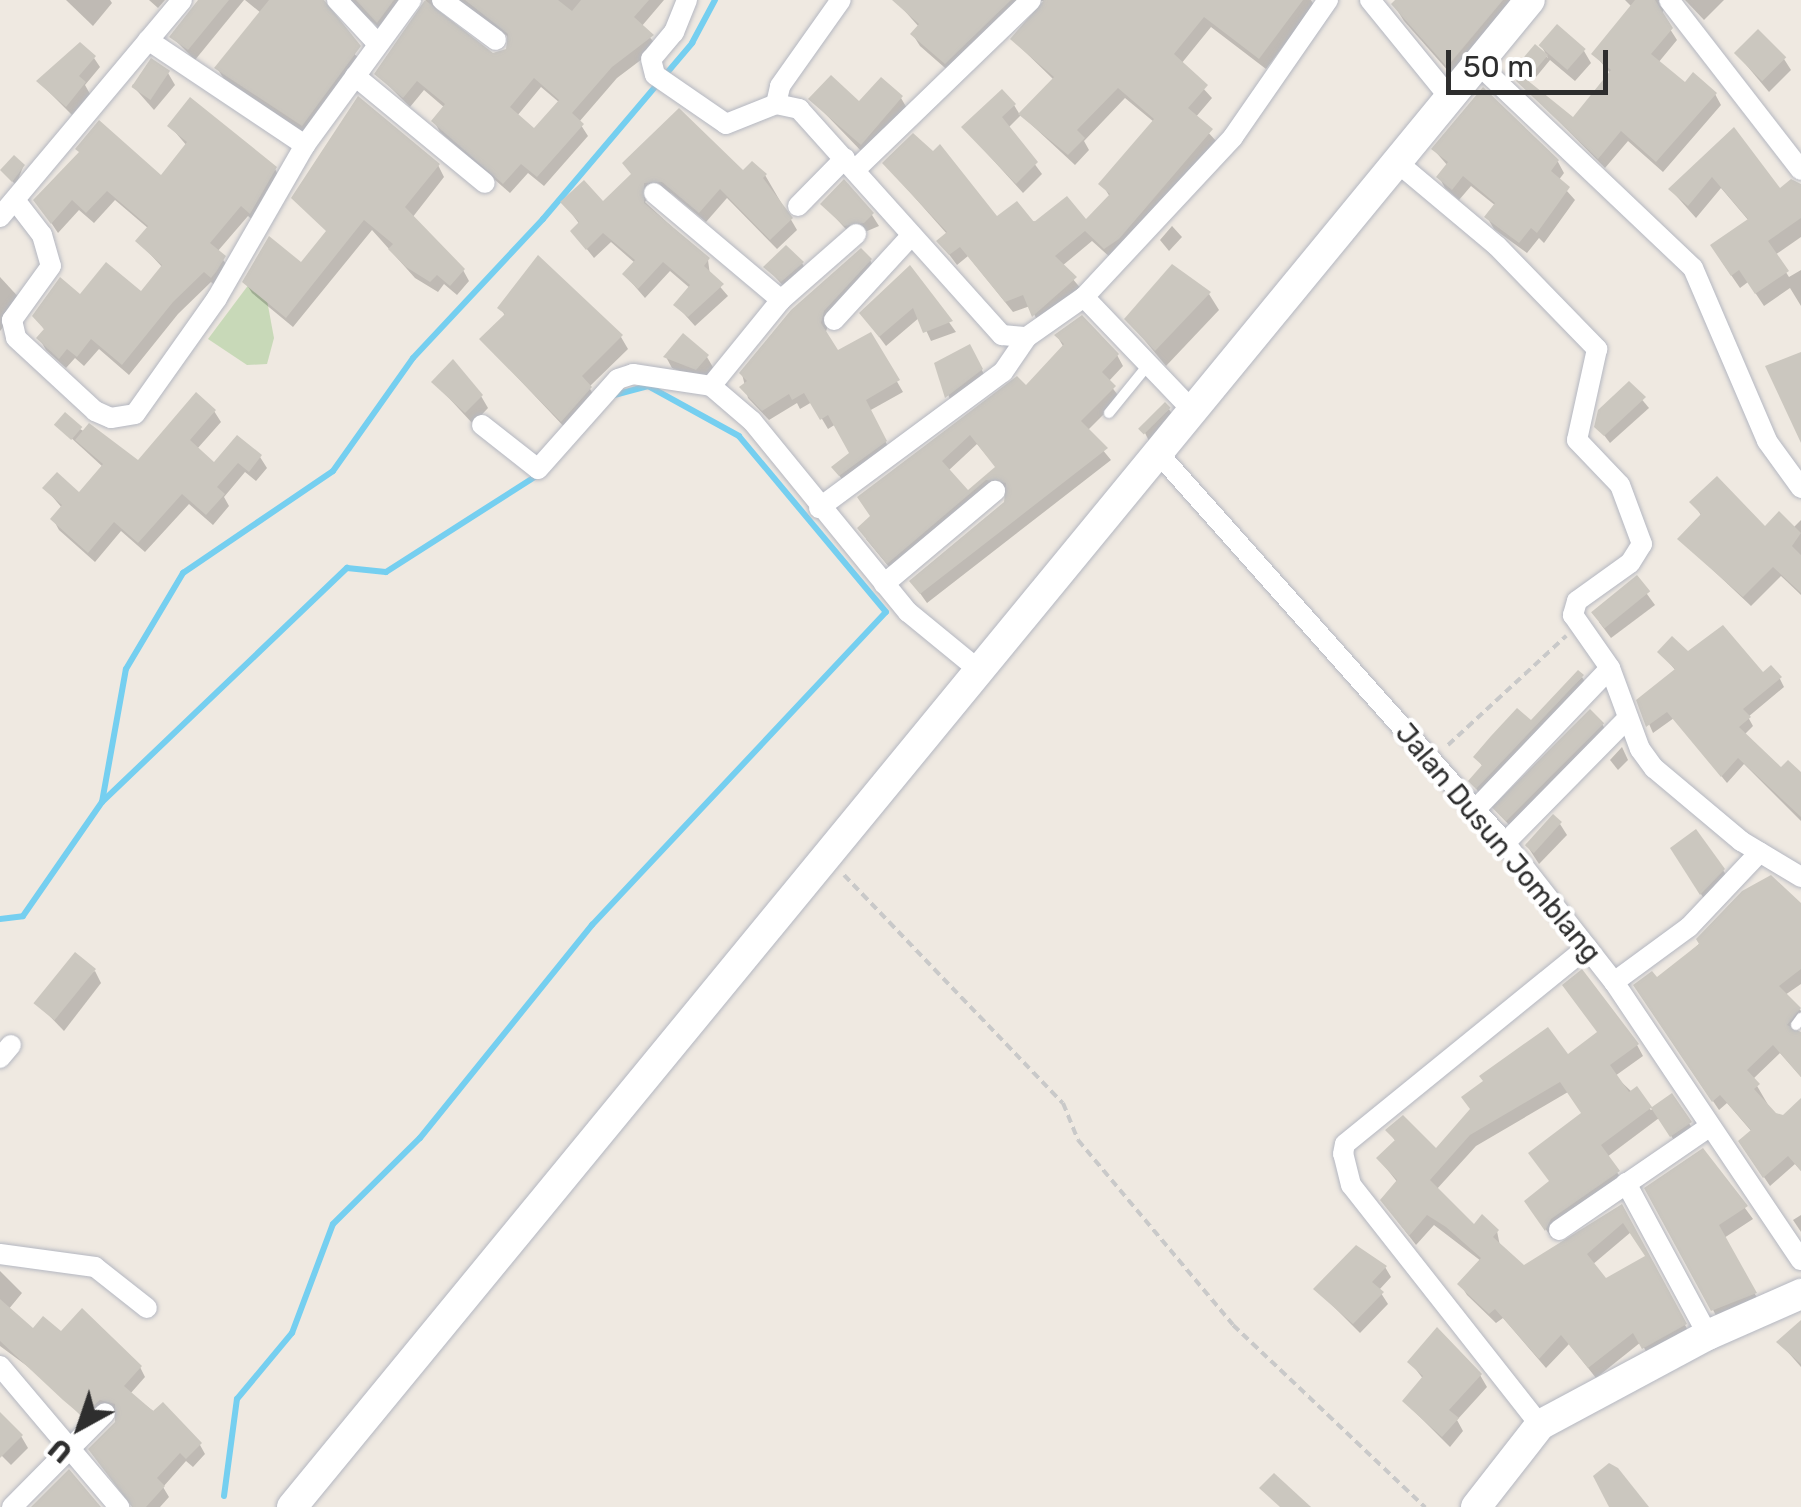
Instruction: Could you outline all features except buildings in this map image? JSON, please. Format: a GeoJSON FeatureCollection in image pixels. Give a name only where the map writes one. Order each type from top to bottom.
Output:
{"type":"FeatureCollection","features":[{"type":"Feature","properties":{"kind":"street"},"geometry":{"type":"LineString","coordinates":[[0,217],[182,0]]}},
{"type":"Feature","properties":{"kind":"street"},"geometry":{"type":"LineString","coordinates":[[336,0],[378,44]]}},
{"type":"Feature","properties":{"kind":"street"},"geometry":{"type":"LineString","coordinates":[[15,200],[42,235],[51,266],[11,328],[83,401],[124,418],[146,403],[192,336],[305,145],[411,0]]}},
{"type":"Feature","properties":{"kind":"street"},"geometry":{"type":"LineString","coordinates":[[442,0],[496,40]]}},
{"type":"Feature","properties":{"kind":"street"},"geometry":{"type":"LineString","coordinates":[[687,0],[674,32],[651,59],[663,80],[726,124],[776,104],[799,109],[1002,335],[1028,336]]}},
{"type":"Feature","properties":{"kind":"street"},"geometry":{"type":"LineString","coordinates":[[776,104],[780,86],[842,0]]}},
{"type":"Feature","properties":{"kind":"street"},"geometry":{"type":"LineString","coordinates":[[798,206],[1031,0]]}},
{"type":"Feature","properties":{"kind":"street"},"geometry":{"type":"LineString","coordinates":[[819,508],[1003,372],[1028,336],[1084,297],[1233,137],[1328,0]]}},
{"type":"Feature","properties":{"kind":"street"},"geometry":{"type":"LineString","coordinates":[[1370,0],[1449,97]]}},
{"type":"Feature","properties":{"kind":"street"},"geometry":{"type":"LineString","coordinates":[[292,1507],[1530,0]]}},
{"type":"Feature","properties":{"kind":"street"},"geometry":{"type":"LineString","coordinates":[[1669,0],[1801,170]]}},
{"type":"Feature","properties":{"kind":"street"},"geometry":{"type":"LineString","coordinates":[[148,40],[305,145]]}},
{"type":"Feature","properties":{"kind":"street"},"geometry":{"type":"LineString","coordinates":[[1478,64],[1694,268],[1766,440],[1801,488]]}},
{"type":"Feature","properties":{"kind":"street"},"geometry":{"type":"LineString","coordinates":[[355,76],[485,184]]}},
{"type":"Feature","properties":{"kind":"street"},"geometry":{"type":"LineString","coordinates":[[1398,163],[1496,246],[1597,349],[1577,440],[1620,484],[1642,544],[1630,562],[1577,601],[1573,615],[1610,668],[1627,719],[1654,768],[1760,852],[1799,870]]}},
{"type":"Feature","properties":{"kind":"street"},"geometry":{"type":"LineString","coordinates":[[654,193],[781,300]]}},
{"type":"Feature","properties":{"kind":"street"},"geometry":{"type":"LineString","coordinates":[[711,386],[781,300],[856,234]]}},
{"type":"Feature","properties":{"kind":"street"},"geometry":{"type":"LineString","coordinates":[[834,320],[912,235]]}},
{"type":"Feature","properties":{"kind":"street"},"geometry":{"type":"LineString","coordinates":[[1084,297],[1194,412]]}},
{"type":"Feature","properties":{"kind":"street"},"geometry":{"type":"LineString","coordinates":[[482,425],[538,470],[618,378],[633,374],[711,386],[752,421],[884,584],[980,671]]}},
{"type":"Feature","properties":{"kind":"street","name":"Jalan Dusun Jomblang"},"geometry":{"type":"LineString","coordinates":[[1159,454],[1505,843],[1614,982],[1801,1260]]}},
{"type":"Feature","properties":{"kind":"street"},"geometry":{"type":"LineString","coordinates":[[884,584],[995,492]]}},
{"type":"Feature","properties":{"kind":"street"},"geometry":{"type":"LineString","coordinates":[[1474,811],[1610,668]]}},
{"type":"Feature","properties":{"kind":"street"},"geometry":{"type":"LineString","coordinates":[[1505,843],[1627,719]]}},
{"type":"Feature","properties":{"kind":"street"},"geometry":{"type":"LineString","coordinates":[[1614,982],[1689,927],[1760,852]]}},
{"type":"Feature","properties":{"kind":"street"},"geometry":{"type":"LineString","coordinates":[[1540,1425],[1351,1185],[1343,1154],[1345,1144],[1587,947]]}},
{"type":"Feature","properties":{"kind":"street"},"geometry":{"type":"LineString","coordinates":[[1559,1230],[1708,1127]]}},
{"type":"Feature","properties":{"kind":"street"},"geometry":{"type":"LineString","coordinates":[[1626,1183],[1708,1335]]}},
{"type":"Feature","properties":{"kind":"street"},"geometry":{"type":"LineString","coordinates":[[0,1254],[95,1267],[147,1308]]}},
{"type":"Feature","properties":{"kind":"street"},"geometry":{"type":"LineString","coordinates":[[1476,1507],[1540,1425],[1708,1335],[1801,1294]]}},
{"type":"Feature","properties":{"kind":"street"},"geometry":{"type":"LineString","coordinates":[[0,1366],[119,1507]]}},
{"type":"Feature","properties":{"kind":"street"},"geometry":{"type":"LineString","coordinates":[[12,1507],[105,1414]]}},
{"type":"Feature","properties":{"kind":"lane"},"geometry":{"type":"LineString","coordinates":[[1109,412],[1148,364]]}},
{"type":"Feature","properties":{"kind":"path"},"geometry":{"type":"LineString","coordinates":[[1430,761],[1580,624]]}},
{"type":"Feature","properties":{"kind":"path"},"geometry":{"type":"LineString","coordinates":[[826,858],[1063,1103],[1078,1140],[1233,1326],[1424,1507]]}},
{"type":"Feature","properties":{"kind":"green space"},"geometry":{"type":"Polygon","coordinates":[[[261,268],[274,338],[267,364],[247,365],[208,339],[261,268]]]}},
{"type":"Feature","properties":{"kind":"waterway"},"geometry":{"type":"LineString","coordinates":[[0,919],[23,916],[102,802],[126,669],[183,573],[333,471],[413,358],[543,219],[692,43],[715,0]]}},
{"type":"Feature","properties":{"kind":"waterway"},"geometry":{"type":"LineString","coordinates":[[224,1496],[237,1399],[292,1333],[333,1224],[420,1138],[592,925],[886,612],[739,436],[648,386],[610,396]]}},
{"type":"Feature","properties":{"kind":"waterway"},"geometry":{"type":"LineString","coordinates":[[102,802],[347,568],[386,572],[539,474]]}}]}
